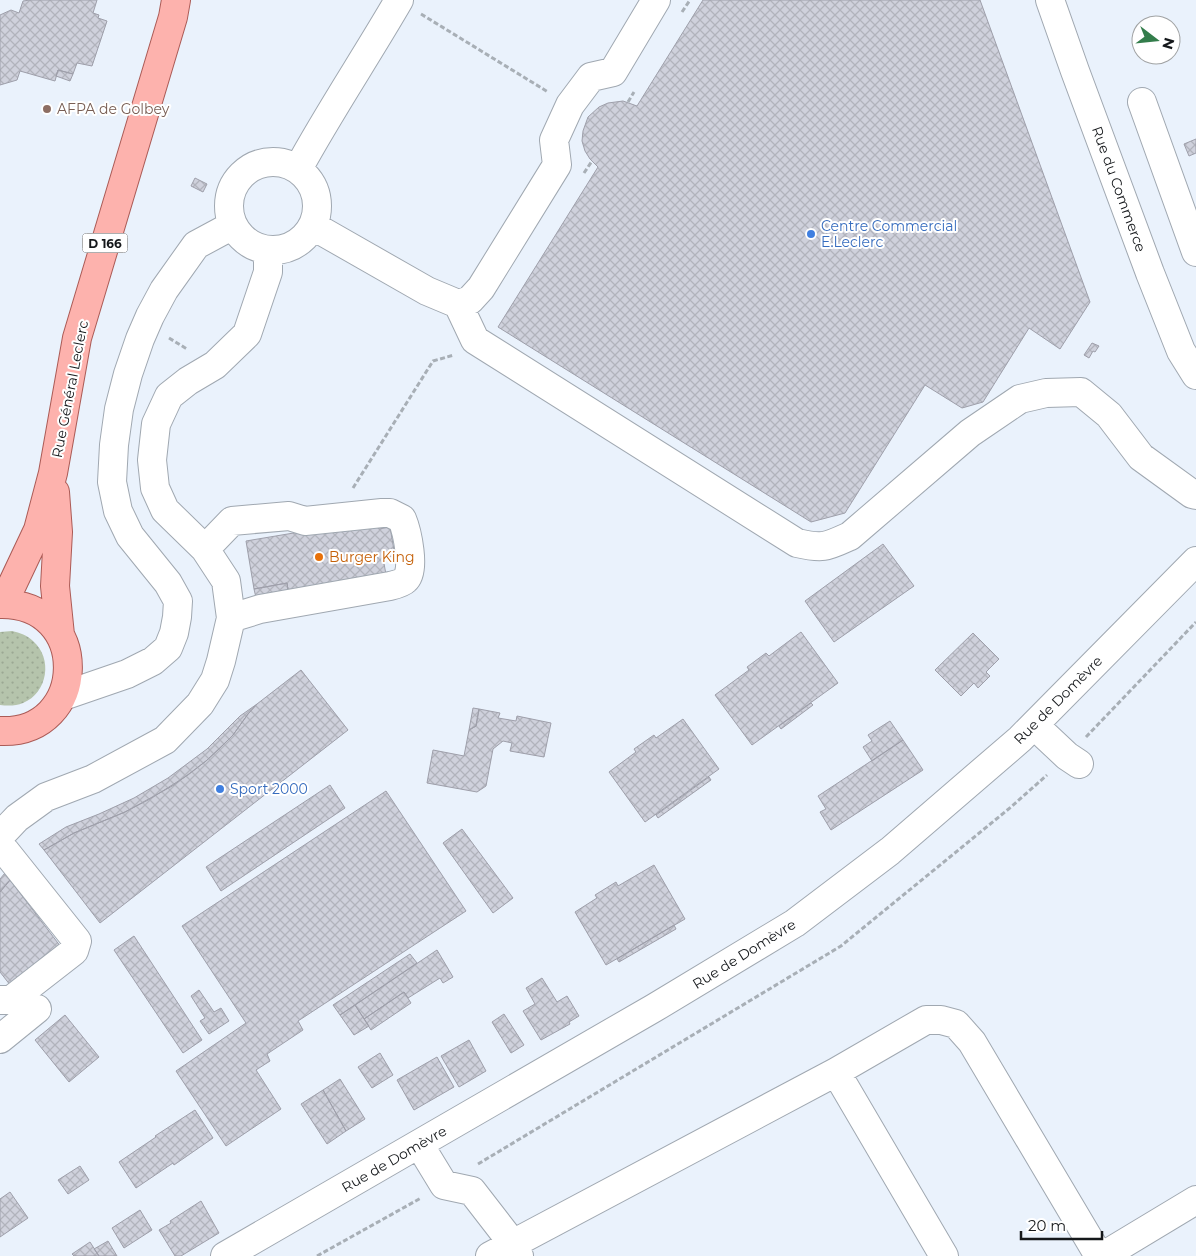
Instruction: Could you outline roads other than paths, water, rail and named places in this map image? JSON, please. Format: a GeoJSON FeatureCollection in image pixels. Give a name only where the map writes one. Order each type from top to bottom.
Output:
{"type":"FeatureCollection","features":[{"type":"Feature","properties":{"kind":"main road","name":"Rue Général Leclerc"},"geometry":{"type":"LineString","coordinates":[[0,600],[12,585],[38,530],[54,473],[77,338],[176,6]]}},
{"type":"Feature","properties":{"kind":"main road","name":"Rue Général Leclerc"},"geometry":{"type":"LineString","coordinates":[[54,473],[58,532],[55,586],[60,635]]}},
{"type":"Feature","properties":{"kind":"main road"},"geometry":{"type":"LineString","coordinates":[[0,604],[26,607],[40,614],[51,623],[60,635],[68,655],[69,676],[63,696],[50,714],[33,726],[4,736]]}},
{"type":"Feature","properties":{"kind":"street"},"geometry":{"type":"LineString","coordinates":[[298,169],[311,144],[399,0]]}},
{"type":"Feature","properties":{"kind":"street"},"geometry":{"type":"LineString","coordinates":[[313,226],[427,291],[458,304],[470,300],[481,288],[557,165],[554,140],[570,106],[591,77],[613,72],[656,0]]}},
{"type":"Feature","properties":{"kind":"street","name":"Rue du Commerce"},"geometry":{"type":"LineString","coordinates":[[1050,0],[1150,273],[1181,351],[1196,375]]}},
{"type":"Feature","properties":{"kind":"street"},"geometry":{"type":"LineString","coordinates":[[1142,102],[1196,252]]}},
{"type":"Feature","properties":{"kind":"street"},"geometry":{"type":"LineString","coordinates":[[270,161],[284,163],[298,169],[309,180],[316,194],[317,210],[313,226],[302,240],[286,249],[268,251],[254,247],[242,239],[233,226],[228,212],[229,197],[234,183],[244,172],[256,165],[270,161]]}},
{"type":"Feature","properties":{"kind":"street"},"geometry":{"type":"LineString","coordinates":[[63,696],[128,674],[153,661],[168,648],[174,633],[178,601],[168,583],[130,536],[118,511],[112,482],[114,445],[119,409],[140,339],[164,290],[196,245],[233,226]]}},
{"type":"Feature","properties":{"kind":"street"},"geometry":{"type":"LineString","coordinates":[[0,836],[17,818],[46,796],[93,779],[165,740],[200,704],[215,680],[231,618],[226,581],[205,548],[165,510],[155,488],[152,460],[156,424],[169,396],[188,381],[215,365],[247,334],[268,272],[268,251]]}},
{"type":"Feature","properties":{"kind":"street"},"geometry":{"type":"LineString","coordinates":[[458,304],[475,340],[797,543],[816,548],[830,546],[850,536],[970,433],[1020,399],[1046,393],[1081,392],[1109,415],[1141,457],[1196,495]]}},
{"type":"Feature","properties":{"kind":"street"},"geometry":{"type":"LineString","coordinates":[[205,548],[232,521],[289,516],[305,521],[390,513],[402,519],[406,529],[410,572],[405,580],[390,586],[260,609],[231,618]]}},
{"type":"Feature","properties":{"kind":"street","name":"Rue de Domèvre"},"geometry":{"type":"LineString","coordinates":[[225,1256],[654,1008],[795,923],[890,851],[983,772],[1034,725],[1196,561]]}},
{"type":"Feature","properties":{"kind":"street"},"geometry":{"type":"LineString","coordinates":[[1034,725],[1067,756],[1079,764]]}},
{"type":"Feature","properties":{"kind":"street"},"geometry":{"type":"LineString","coordinates":[[0,846],[77,941],[74,951],[11,1000],[0,1000]]}},
{"type":"Feature","properties":{"kind":"street"},"geometry":{"type":"LineString","coordinates":[[0,1039],[38,1009]]}},
{"type":"Feature","properties":{"kind":"street"},"geometry":{"type":"LineString","coordinates":[[419,1144],[444,1185],[472,1191],[508,1252],[836,1072],[926,1020],[941,1020],[956,1024],[972,1042],[1099,1256]]}},
{"type":"Feature","properties":{"kind":"street"},"geometry":{"type":"LineString","coordinates":[[836,1072],[944,1256]]}},
{"type":"Feature","properties":{"kind":"street"},"geometry":{"type":"LineString","coordinates":[[1103,1256],[1196,1200]]}},
{"type":"Feature","properties":{"kind":"place","name":"AFPA de Golbey"},"geometry":{"type":"Point","coordinates":[47,109]}},
{"type":"Feature","properties":{"kind":"place","name":"Centre Commercial E.Leclerc"},"geometry":{"type":"Point","coordinates":[811,234]}},
{"type":"Feature","properties":{"kind":"place","name":"Burger King"},"geometry":{"type":"Point","coordinates":[319,557]}},
{"type":"Feature","properties":{"kind":"place","name":"Sport 2000"},"geometry":{"type":"Point","coordinates":[220,789]}}]}
